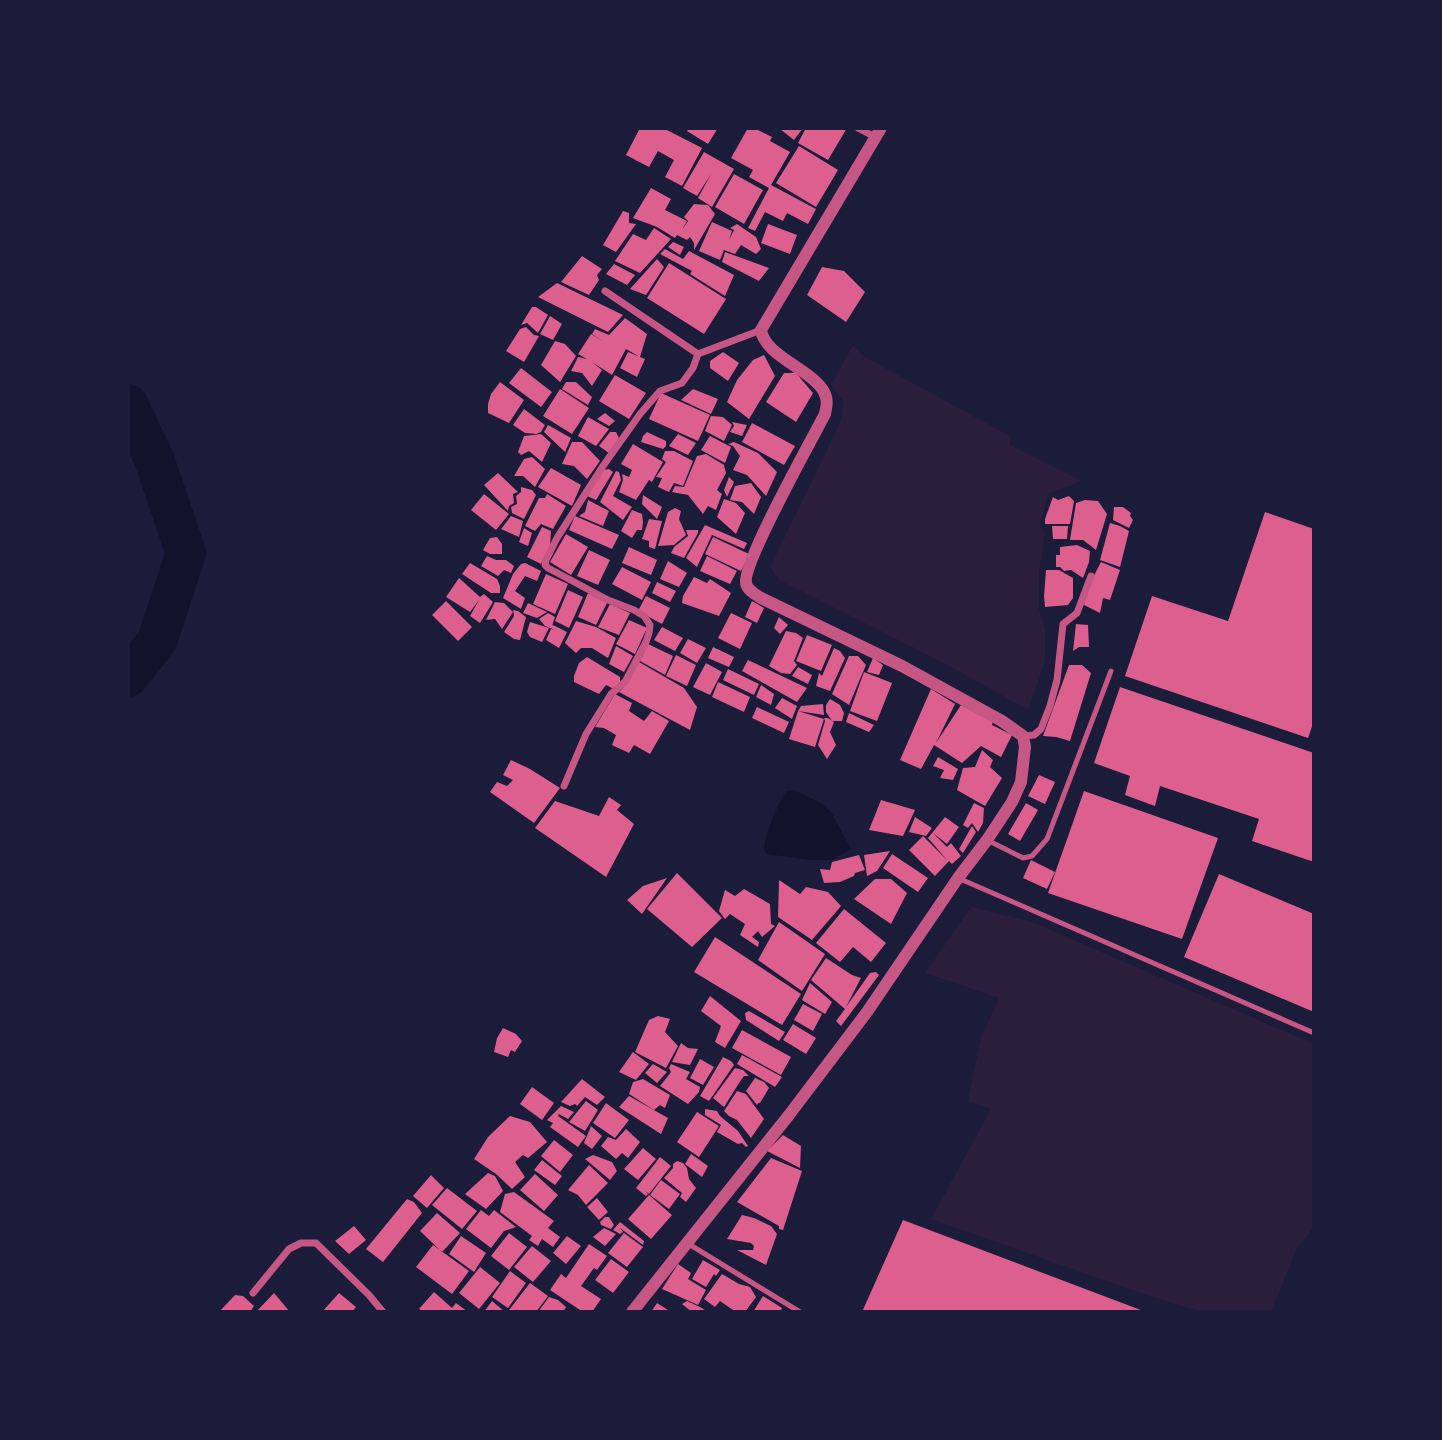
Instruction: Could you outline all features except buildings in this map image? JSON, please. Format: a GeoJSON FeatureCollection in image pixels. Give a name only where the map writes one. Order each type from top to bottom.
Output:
{"type":"FeatureCollection","features":[{"type":"Feature","properties":{"kind":"street"},"geometry":{"type":"LineString","coordinates":[[858,128],[878,133],[761,330],[762,339],[772,349],[821,386],[827,406],[758,545],[747,570],[747,587],[761,598],[913,672],[1002,721],[1023,736],[1034,735],[1041,729],[1057,680],[1063,624],[1077,612],[1091,576]]}},
{"type":"Feature","properties":{"kind":"street"},"geometry":{"type":"LineString","coordinates":[[605,291],[698,354]]}},
{"type":"Feature","properties":{"kind":"street"},"geometry":{"type":"LineString","coordinates":[[564,786],[586,734],[611,694],[625,682],[646,642],[650,625],[644,616],[634,610],[608,600],[545,567],[546,560],[603,466],[660,391],[682,383],[693,368],[698,354],[761,330]]}},
{"type":"Feature","properties":{"kind":"street"},"geometry":{"type":"LineString","coordinates":[[632,1312],[789,1115],[867,1012],[987,840],[1012,802],[1021,782],[1025,747],[1023,736]]}},
{"type":"Feature","properties":{"kind":"street"},"geometry":{"type":"LineString","coordinates":[[253,1293],[289,1249],[301,1243],[316,1243],[383,1312]]}},
{"type":"Feature","properties":{"kind":"lane"},"geometry":{"type":"LineString","coordinates":[[987,840],[1023,858],[1032,856],[1047,839],[1111,671]]}},
{"type":"Feature","properties":{"kind":"lane"},"geometry":{"type":"LineString","coordinates":[[958,878],[1314,1033]]}},
{"type":"Feature","properties":{"kind":"lane"},"geometry":{"type":"LineString","coordinates":[[687,1243],[800,1312]]}},
{"type":"Feature","properties":{"kind":"shaded area"},"geometry":{"type":"Polygon","coordinates":[[[853,345],[865,357],[1010,436],[1010,445],[1082,481],[1048,494],[1040,526],[1045,533],[1039,572],[1039,609],[1045,629],[1045,661],[1028,710],[946,664],[779,580],[770,567],[841,421],[844,403],[831,385],[853,345]]]}},
{"type":"Feature","properties":{"kind":"shaded area"},"geometry":{"type":"Polygon","coordinates":[[[794,790],[819,802],[831,812],[851,849],[832,860],[767,854],[764,850],[765,842],[772,820],[786,791],[794,790]]]}},
{"type":"Feature","properties":{"kind":"shaded area"},"geometry":{"type":"Polygon","coordinates":[[[971,907],[1032,922],[1314,1044],[1314,1227],[1296,1250],[1271,1312],[1203,1312],[1152,1297],[931,1219],[991,1109],[968,1101],[981,1038],[999,998],[925,973],[971,907]]]}},
{"type":"Feature","properties":{"kind":"waterway"},"geometry":{"type":"LineString","coordinates":[[128,404],[154,459],[186,553],[157,641],[128,677]]}}]}
